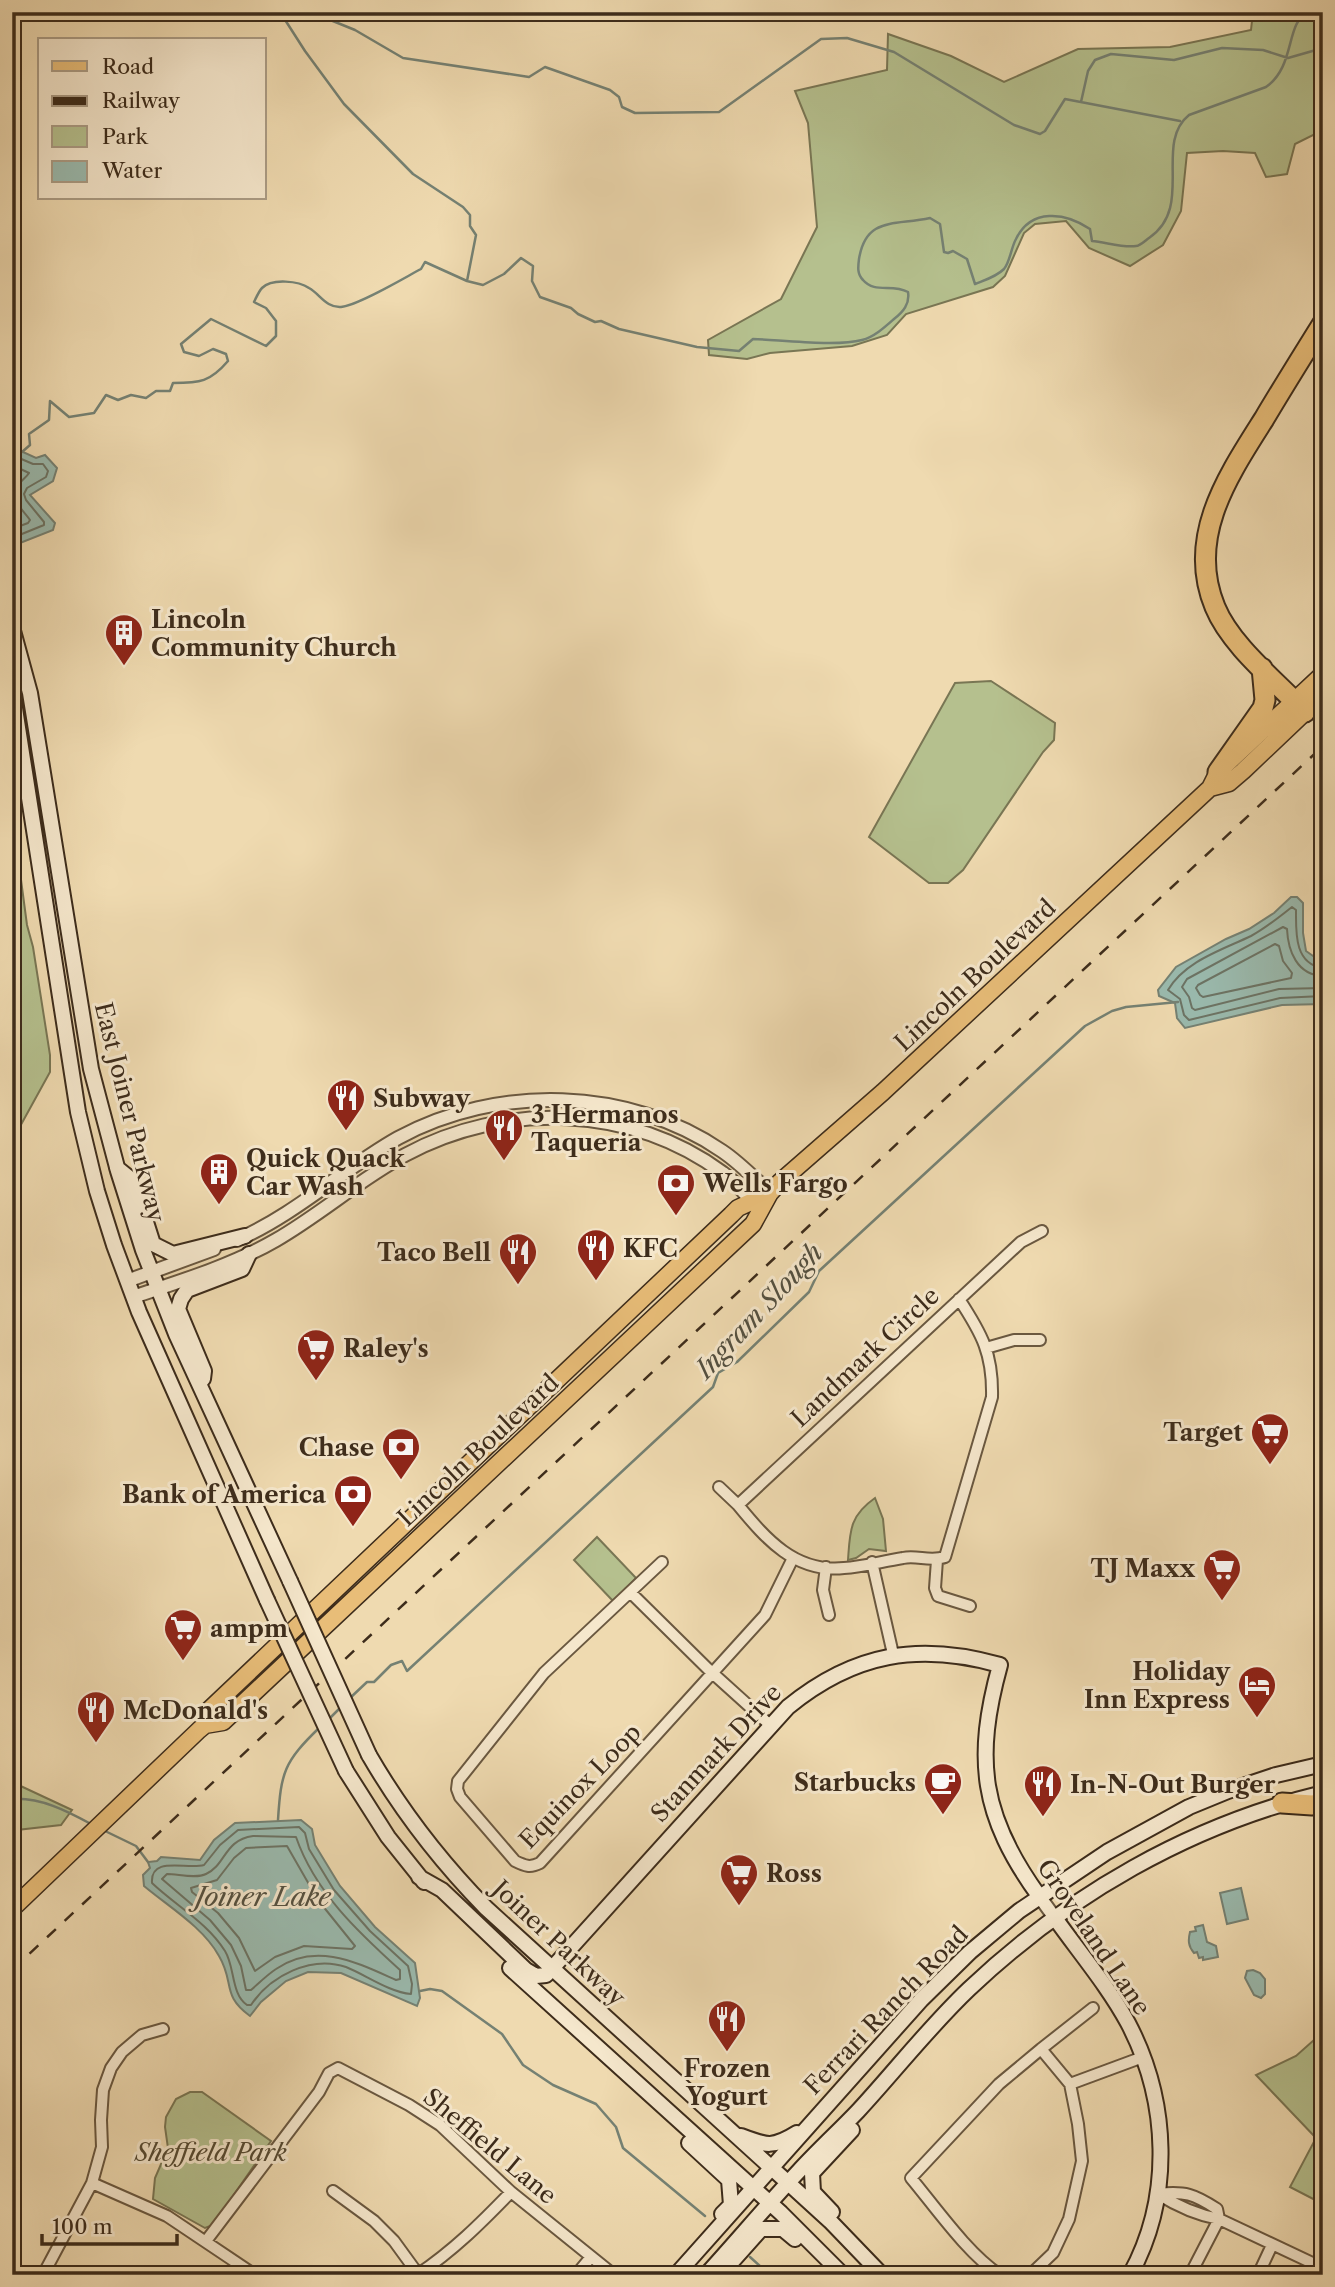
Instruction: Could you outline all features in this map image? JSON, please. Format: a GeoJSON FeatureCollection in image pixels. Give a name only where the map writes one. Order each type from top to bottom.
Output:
{"type":"FeatureCollection","features":[{"type":"Feature","properties":{"kind":"highway"},"geometry":{"type":"LineString","coordinates":[[1299,706],[1231,635],[1215,607],[1206,579],[1205,545],[1213,510],[1232,470],[1323,323]]}},
{"type":"Feature","properties":{"kind":"highway"},"geometry":{"type":"LineString","coordinates":[[1214,780],[1263,708],[1265,698],[1262,668]]}},
{"type":"Feature","properties":{"kind":"highway"},"geometry":{"type":"LineString","coordinates":[[1282,1803],[1323,1803]]}},
{"type":"Feature","properties":{"kind":"main road","name":"East Joiner Parkway"},"geometry":{"type":"LineString","coordinates":[[12,627],[19,678],[30,693],[91,1069],[117,1168],[158,1289],[290,1581]]}},
{"type":"Feature","properties":{"kind":"main road","name":"Lincoln Boulevard"},"geometry":{"type":"LineString","coordinates":[[12,1909],[205,1725],[223,1722],[749,1227],[756,1206],[883,1092],[1214,780],[1299,706],[1323,674]]}},
{"type":"Feature","properties":{"kind":"main road","name":"East Joiner Parkway"},"geometry":{"type":"LineString","coordinates":[[12,689],[82,1135],[101,1203],[133,1297],[267,1600]]}},
{"type":"Feature","properties":{"kind":"main road","name":"Lincoln Boulevard"},"geometry":{"type":"LineString","coordinates":[[1299,706],[1323,695]]}},
{"type":"Feature","properties":{"kind":"main road"},"geometry":{"type":"LineString","coordinates":[[117,1168],[133,1181],[153,1244],[163,1251],[173,1254],[245,1237]]}},
{"type":"Feature","properties":{"kind":"main road"},"geometry":{"type":"LineString","coordinates":[[203,1391],[204,1371],[178,1309],[181,1299],[187,1290],[242,1269],[249,1254]]}},
{"type":"Feature","properties":{"kind":"main road","name":"Joiner Parkway"},"geometry":{"type":"LineString","coordinates":[[290,1581],[369,1755],[418,1831],[450,1871],[517,1938],[830,2221],[884,2275]]}},
{"type":"Feature","properties":{"kind":"main road","name":"Joiner Parkway"},"geometry":{"type":"LineString","coordinates":[[267,1600],[346,1772],[388,1837],[419,1877],[468,1930],[770,2203],[840,2275]]}},
{"type":"Feature","properties":{"kind":"main road","name":"Stanmark Drive"},"geometry":{"type":"LineString","coordinates":[[551,1967],[770,1725],[788,1707],[821,1682],[854,1666],[893,1654],[948,1653],[1000,1665]]}},
{"type":"Feature","properties":{"kind":"main road","name":"Groveland Lane"},"geometry":{"type":"LineString","coordinates":[[1000,1665],[987,1723],[988,1788],[1006,1845],[1039,1896]]}},
{"type":"Feature","properties":{"kind":"main road","name":"Ferrari Ranch Road"},"geometry":{"type":"LineString","coordinates":[[676,2275],[772,2169],[804,2129],[949,1971],[992,1933],[1039,1896],[1107,1852],[1189,1807],[1276,1775],[1323,1765]]}},
{"type":"Feature","properties":{"kind":"main road","name":"Ferrari Ranch Road"},"geometry":{"type":"LineString","coordinates":[[706,2275],[967,1991],[1055,1918],[1165,1850],[1240,1817],[1323,1793]]}},
{"type":"Feature","properties":{"kind":"main road"},"geometry":{"type":"LineString","coordinates":[[419,1877],[442,1890],[532,1974],[540,1977],[546,1975],[551,1967]]}},
{"type":"Feature","properties":{"kind":"main road","name":"Groveland Lane"},"geometry":{"type":"LineString","coordinates":[[1055,1918],[1115,2002],[1143,2056],[1150,2078],[1159,2123],[1158,2194],[1144,2242],[1130,2275]]}},
{"type":"Feature","properties":{"kind":"main road"},"geometry":{"type":"LineString","coordinates":[[652,2097],[659,2115],[729,2180],[731,2190],[731,2205],[667,2275]]}},
{"type":"Feature","properties":{"kind":"main road"},"geometry":{"type":"LineString","coordinates":[[857,2111],[852,2130],[812,2173],[811,2183],[813,2192],[883,2263],[884,2275]]}},
{"type":"Feature","properties":{"kind":"main road"},"geometry":{"type":"LineString","coordinates":[[730,2131],[761,2144],[771,2145],[780,2143],[804,2129]]}},
{"type":"Feature","properties":{"kind":"main road"},"geometry":{"type":"LineString","coordinates":[[720,2275],[761,2229],[771,2227],[783,2229],[840,2275]]}},
{"type":"Feature","properties":{"kind":"street"},"geometry":{"type":"LineString","coordinates":[[127,1281],[245,1237],[270,1224],[408,1133],[478,1108],[528,1101],[581,1101],[654,1117],[698,1136],[721,1150],[770,1193]]}},
{"type":"Feature","properties":{"kind":"street"},"geometry":{"type":"LineString","coordinates":[[133,1297],[249,1254],[287,1233],[407,1154],[466,1130],[519,1119],[579,1119],[649,1134],[690,1152],[729,1177],[756,1206]]}},
{"type":"Feature","properties":{"kind":"street"},"geometry":{"type":"LineString","coordinates":[[959,1299],[1021,1242],[1042,1231]]}},
{"type":"Feature","properties":{"kind":"street","name":"Landmark Circle"},"geometry":{"type":"LineString","coordinates":[[738,1505],[959,1299],[983,1336],[992,1380],[992,1397],[948,1550],[945,1557],[937,1560]]}},
{"type":"Feature","properties":{"kind":"street"},"geometry":{"type":"LineString","coordinates":[[986,1348],[1014,1340],[1040,1340]]}},
{"type":"Feature","properties":{"kind":"street"},"geometry":{"type":"LineString","coordinates":[[719,1487],[765,1538],[793,1558],[843,1569],[906,1557],[937,1560],[935,1588],[938,1596],[970,1606]]}},
{"type":"Feature","properties":{"kind":"street"},"geometry":{"type":"LineString","coordinates":[[713,1674],[765,1615],[793,1558]]}},
{"type":"Feature","properties":{"kind":"street","name":"Equinox Loop"},"geometry":{"type":"LineString","coordinates":[[662,1562],[544,1673],[458,1781],[460,1797],[515,1861],[531,1867],[540,1863],[713,1674]]}},
{"type":"Feature","properties":{"kind":"street"},"geometry":{"type":"LineString","coordinates":[[872,1562],[893,1654]]}},
{"type":"Feature","properties":{"kind":"street"},"geometry":{"type":"LineString","coordinates":[[826,1567],[823,1590],[828,1615]]}},
{"type":"Feature","properties":{"kind":"street"},"geometry":{"type":"LineString","coordinates":[[630,1592],[713,1674],[770,1725]]}},
{"type":"Feature","properties":{"kind":"street","name":"Groveland Lane"},"geometry":{"type":"LineString","coordinates":[[1039,1896],[1055,1918]]}},
{"type":"Feature","properties":{"kind":"street"},"geometry":{"type":"LineString","coordinates":[[1000,2275],[990,2268],[911,2178],[999,2084],[1093,2008]]}},
{"type":"Feature","properties":{"kind":"street"},"geometry":{"type":"LineString","coordinates":[[43,2275],[92,2183],[102,2147],[103,2090],[111,2068],[122,2052],[142,2035],[163,2029]]}},
{"type":"Feature","properties":{"kind":"street"},"geometry":{"type":"LineString","coordinates":[[1030,2275],[1053,2253],[1069,2219],[1079,2177],[1081,2149],[1070,2084],[1041,2049]]}},
{"type":"Feature","properties":{"kind":"street"},"geometry":{"type":"LineString","coordinates":[[1070,2084],[1143,2056]]}},
{"type":"Feature","properties":{"kind":"street","name":"Sheffield Lane"},"geometry":{"type":"LineString","coordinates":[[206,2241],[319,2092],[329,2073],[338,2068],[409,2105],[440,2125],[511,2192],[614,2275]]}},
{"type":"Feature","properties":{"kind":"street"},"geometry":{"type":"LineString","coordinates":[[92,2183],[167,2217],[255,2275]]}},
{"type":"Feature","properties":{"kind":"street"},"geometry":{"type":"LineString","coordinates":[[333,2191],[374,2221],[394,2241],[417,2274],[472,2233],[511,2192]]}},
{"type":"Feature","properties":{"kind":"street"},"geometry":{"type":"LineString","coordinates":[[1158,2194],[1180,2192],[1217,2209],[1219,2220],[1191,2275]]}},
{"type":"Feature","properties":{"kind":"street"},"geometry":{"type":"LineString","coordinates":[[1219,2220],[1323,2268]]}},
{"type":"Feature","properties":{"kind":"street"},"geometry":{"type":"LineString","coordinates":[[1258,2275],[1272,2245]]}},
{"type":"Feature","properties":{"kind":"street"},"geometry":{"type":"LineString","coordinates":[[576,2275],[591,2257]]}},
{"type":"Feature","properties":{"kind":"green space"},"geometry":{"type":"Polygon","coordinates":[[[1253,12],[1323,12],[1323,133],[1319,132],[1295,144],[1287,174],[1266,177],[1255,153],[1187,153],[1181,211],[1163,245],[1130,266],[1089,248],[1066,221],[1035,224],[1024,233],[1005,276],[993,287],[906,314],[887,335],[852,346],[770,353],[747,359],[709,355],[708,340],[781,299],[817,227],[808,123],[795,91],[887,70],[888,34],[951,56],[1004,82],[1078,49],[1170,47],[1251,30],[1253,12]]]}},
{"type":"Feature","properties":{"kind":"green space"},"geometry":{"type":"Polygon","coordinates":[[[991,681],[1055,723],[1054,740],[1043,752],[963,870],[948,883],[929,883],[869,837],[955,683],[991,681]]]}},
{"type":"Feature","properties":{"kind":"green space"},"geometry":{"type":"Polygon","coordinates":[[[12,812],[27,925],[50,1055],[50,1072],[12,1141],[12,812]]]}},
{"type":"Feature","properties":{"kind":"green space"},"geometry":{"type":"Polygon","coordinates":[[[875,1498],[883,1519],[886,1551],[869,1549],[848,1560],[852,1525],[860,1511],[875,1498]]]}},
{"type":"Feature","properties":{"kind":"green space"},"geometry":{"type":"Polygon","coordinates":[[[597,1537],[636,1578],[613,1601],[574,1560],[597,1537]]]}},
{"type":"Feature","properties":{"kind":"green space"},"geometry":{"type":"Polygon","coordinates":[[[12,1782],[72,1810],[61,1825],[17,1830],[12,1837],[12,1782]]]}},
{"type":"Feature","properties":{"kind":"green space"},"geometry":{"type":"Polygon","coordinates":[[[1323,2032],[1323,2204],[1290,2187],[1316,2138],[1256,2075],[1296,2056],[1323,2032]]]}},
{"type":"Feature","properties":{"kind":"green space","name":"Sheffield Park"},"geometry":{"type":"Polygon","coordinates":[[[190,2092],[202,2092],[271,2141],[213,2225],[205,2228],[153,2199],[155,2178],[168,2148],[166,2117],[176,2099],[190,2092]]]}},
{"type":"Feature","properties":{"kind":"water"},"geometry":{"type":"Polygon","coordinates":[[[12,447],[36,458],[45,455],[57,468],[53,481],[30,495],[55,523],[53,530],[15,545],[12,540],[12,447]]]}},
{"type":"Feature","properties":{"kind":"water"},"geometry":{"type":"Polygon","coordinates":[[[1291,897],[1297,897],[1303,903],[1306,951],[1323,963],[1323,1004],[1282,1005],[1185,1028],[1177,1018],[1175,1003],[1159,996],[1158,990],[1176,967],[1249,929],[1274,913],[1291,897]]]}},
{"type":"Feature","properties":{"kind":"water","name":"Joiner Lake"},"geometry":{"type":"Polygon","coordinates":[[[301,1820],[312,1829],[315,1845],[340,1886],[375,1927],[415,1963],[420,1998],[417,2006],[341,1973],[308,1972],[286,1981],[261,2002],[250,2016],[235,2002],[224,1965],[204,1936],[144,1886],[143,1875],[150,1868],[148,1862],[157,1861],[161,1857],[200,1860],[214,1840],[235,1823],[301,1820]]]}},
{"type":"Feature","properties":{"kind":"water"},"geometry":{"type":"Polygon","coordinates":[[[1241,1888],[1248,1919],[1227,1924],[1220,1893],[1241,1888]]]}},
{"type":"Feature","properties":{"kind":"water"},"geometry":{"type":"Polygon","coordinates":[[[1203,1925],[1207,1942],[1216,1946],[1218,1957],[1203,1960],[1203,1957],[1199,1958],[1197,1952],[1194,1953],[1191,1948],[1190,1932],[1203,1925]]]}},
{"type":"Feature","properties":{"kind":"water"},"geometry":{"type":"Polygon","coordinates":[[[1253,1970],[1265,1979],[1265,1994],[1261,1998],[1254,1995],[1245,1978],[1247,1971],[1253,1970]]]}},
{"type":"Feature","properties":{"kind":"waterway"},"geometry":{"type":"LineString","coordinates":[[280,12],[344,104],[413,174],[463,207],[470,215],[470,226],[476,235],[467,281],[483,285],[504,274],[521,258],[533,266],[532,281],[540,297],[571,308],[595,322],[601,321],[619,329],[697,347],[739,351],[753,339],[823,343],[862,340],[875,334],[903,311],[908,292],[896,288],[873,287],[863,280],[858,270],[863,245],[868,236],[884,225],[930,218],[940,224],[944,252],[953,251],[967,259],[975,284],[1004,269],[1022,229],[1039,218],[1060,217],[1080,223],[1090,229],[1092,241],[1125,246],[1141,244],[1162,225],[1170,210],[1174,142],[1179,127],[1189,115],[1266,87],[1282,68],[1296,25],[1308,12]]}},
{"type":"Feature","properties":{"kind":"waterway"},"geometry":{"type":"LineString","coordinates":[[284,19],[303,14],[318,15],[355,30],[403,58],[529,77],[545,67],[610,90],[619,97],[622,107],[635,113],[719,112],[821,39],[847,38],[894,52],[1014,125],[1040,134],[1045,131],[1065,99],[1180,121]]}},
{"type":"Feature","properties":{"kind":"waterway"},"geometry":{"type":"LineString","coordinates":[[1081,102],[1088,71],[1095,60],[1111,54],[1174,60],[1222,48],[1263,50],[1288,58],[1316,50],[1323,55]]}},
{"type":"Feature","properties":{"kind":"waterway"},"geometry":{"type":"LineString","coordinates":[[22,452],[30,445],[29,434],[49,420],[50,401],[69,417],[94,413],[106,395],[118,400],[131,395],[146,398],[156,391],[170,391],[173,383],[198,382],[216,373],[228,361],[226,354],[213,349],[199,356],[184,352],[181,344],[211,319],[266,346],[276,336],[276,321],[266,308],[254,302],[266,285],[279,282],[299,284],[331,305],[341,307],[393,284],[421,269],[425,262],[467,281]]}},
{"type":"Feature","properties":{"kind":"waterway","name":"Ingram Slough"},"geometry":{"type":"LineString","coordinates":[[349,1699],[367,1682],[374,1682],[391,1665],[402,1661],[407,1671],[713,1387],[718,1373],[737,1362],[809,1292],[819,1271],[1085,1026],[1112,1011],[1126,1007],[1178,1002]]}},
{"type":"Feature","properties":{"kind":"waterway","name":"Ingram Slough"},"geometry":{"type":"LineString","coordinates":[[329,1719],[342,1706]]}},
{"type":"Feature","properties":{"kind":"waterway","name":"Ingram Slough"},"geometry":{"type":"LineString","coordinates":[[278,1820],[286,1769],[298,1750],[319,1728]]}},
{"type":"Feature","properties":{"kind":"waterway","name":"Ingram Slough"},"geometry":{"type":"LineString","coordinates":[[12,1799],[43,1803],[91,1824]]}},
{"type":"Feature","properties":{"kind":"waterway","name":"Ingram Slough"},"geometry":{"type":"LineString","coordinates":[[103,1830],[136,1846],[148,1862]]}},
{"type":"Feature","properties":{"kind":"waterway"},"geometry":{"type":"LineString","coordinates":[[420,1991],[442,1991],[502,2034],[523,2065],[553,2085],[596,2104],[616,2127],[623,2148],[705,2216]]}},
{"type":"Feature","properties":{"kind":"waterway"},"geometry":{"type":"LineString","coordinates":[[750,2257],[770,2275]]}},
{"type":"Feature","properties":{"kind":"railway"},"geometry":{"type":"LineString","coordinates":[[12,1970],[1323,746]]}},
{"type":"Feature","properties":{"kind":"place","name":"Lincoln Community Church"},"geometry":{"type":"Point","coordinates":[124,667]}},
{"type":"Feature","properties":{"kind":"place","name":"Subway"},"geometry":{"type":"Point","coordinates":[346,1132]}},
{"type":"Feature","properties":{"kind":"place","name":"3 Hermanos Taqueria"},"geometry":{"type":"Point","coordinates":[504,1162]}},
{"type":"Feature","properties":{"kind":"place","name":"Quick Quack Car Wash"},"geometry":{"type":"Point","coordinates":[219,1206]}},
{"type":"Feature","properties":{"kind":"place","name":"Wells Fargo"},"geometry":{"type":"Point","coordinates":[676,1217]}},
{"type":"Feature","properties":{"kind":"place","name":"KFC"},"geometry":{"type":"Point","coordinates":[596,1282]}},
{"type":"Feature","properties":{"kind":"place","name":"Taco Bell"},"geometry":{"type":"Point","coordinates":[518,1286]}},
{"type":"Feature","properties":{"kind":"place","name":"Raley's"},"geometry":{"type":"Point","coordinates":[316,1382]}},
{"type":"Feature","properties":{"kind":"place","name":"Target"},"geometry":{"type":"Point","coordinates":[1270,1466]}},
{"type":"Feature","properties":{"kind":"place","name":"Chase"},"geometry":{"type":"Point","coordinates":[401,1481]}},
{"type":"Feature","properties":{"kind":"place","name":"Bank of America"},"geometry":{"type":"Point","coordinates":[353,1528]}},
{"type":"Feature","properties":{"kind":"place","name":"TJ Maxx"},"geometry":{"type":"Point","coordinates":[1222,1602]}},
{"type":"Feature","properties":{"kind":"place","name":"ampm"},"geometry":{"type":"Point","coordinates":[183,1662]}},
{"type":"Feature","properties":{"kind":"place","name":"Holiday Inn Express"},"geometry":{"type":"Point","coordinates":[1257,1719]}},
{"type":"Feature","properties":{"kind":"place","name":"McDonald's"},"geometry":{"type":"Point","coordinates":[96,1744]}},
{"type":"Feature","properties":{"kind":"place","name":"Starbucks"},"geometry":{"type":"Point","coordinates":[943,1816]}},
{"type":"Feature","properties":{"kind":"place","name":"In-N-Out Burger"},"geometry":{"type":"Point","coordinates":[1043,1818]}},
{"type":"Feature","properties":{"kind":"place","name":"Ross"},"geometry":{"type":"Point","coordinates":[739,1907]}},
{"type":"Feature","properties":{"kind":"place","name":"Frozen Yogurt"},"geometry":{"type":"Point","coordinates":[727,2053]}}]}
